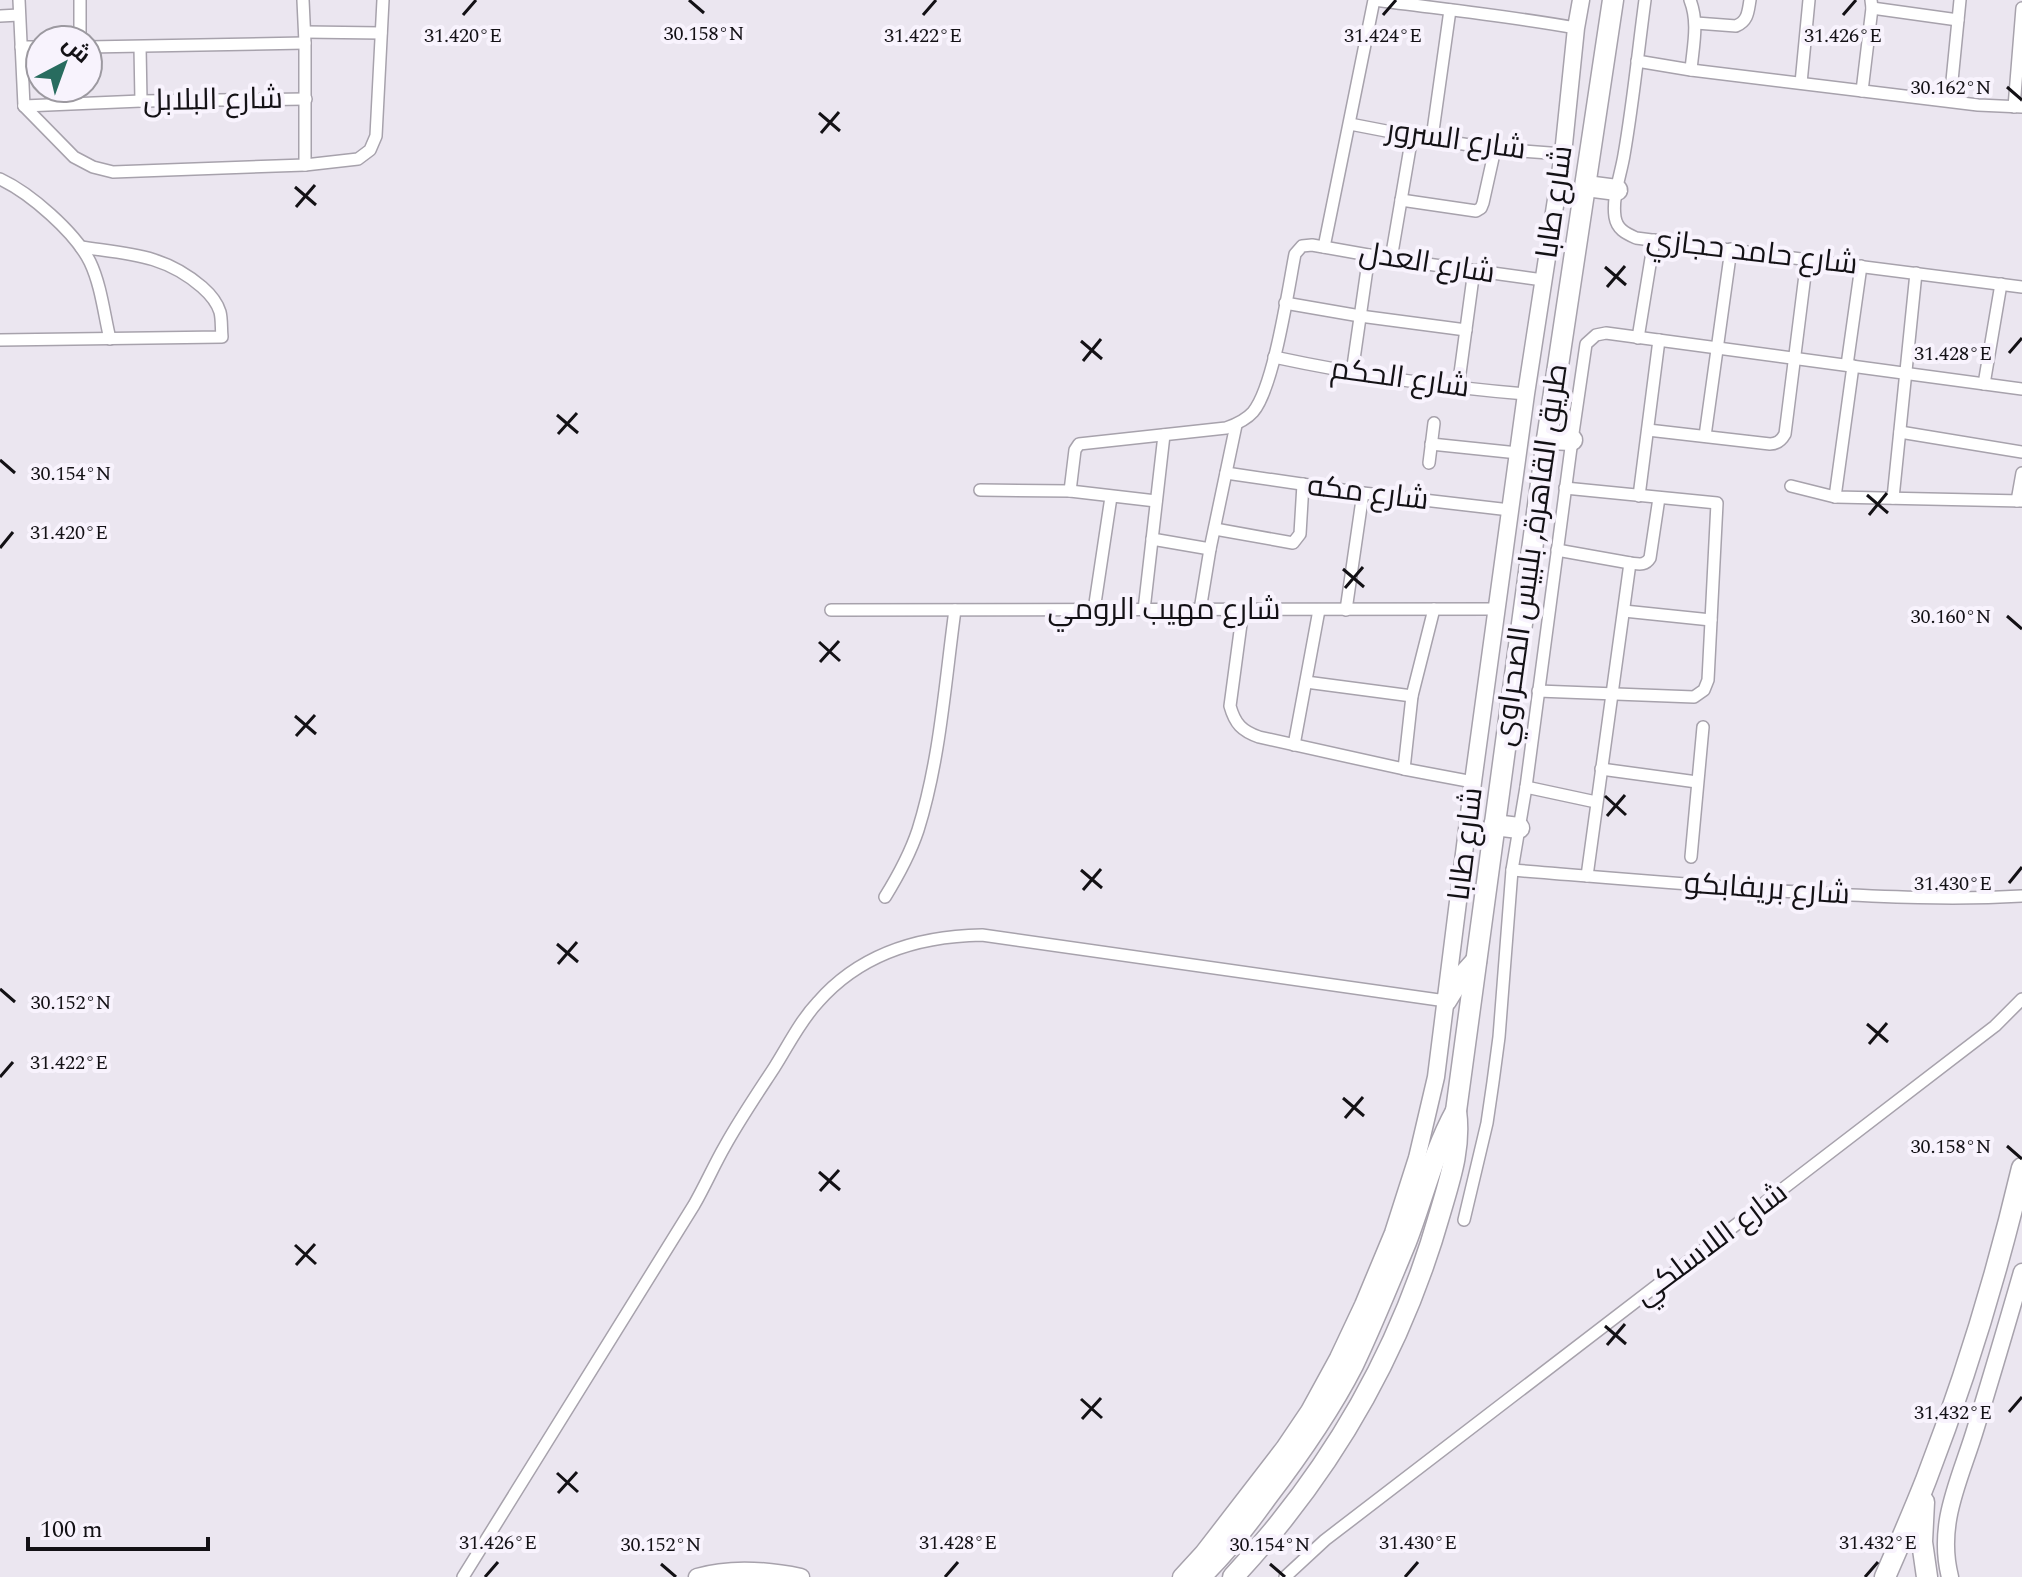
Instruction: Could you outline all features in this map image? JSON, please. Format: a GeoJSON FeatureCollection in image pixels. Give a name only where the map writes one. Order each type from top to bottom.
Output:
{"type":"FeatureCollection","features":[{"type":"Feature","properties":{"kind":"highway","name":"طريق القاهرة, بلبيس الصحراوي"},"geometry":{"type":"LineString","coordinates":[[1456,1111],[1547,439],[1613,0]]}},
{"type":"Feature","properties":{"kind":"highway"},"geometry":{"type":"LineString","coordinates":[[1586,186],[1617,190]]}},
{"type":"Feature","properties":{"kind":"highway"},"geometry":{"type":"LineString","coordinates":[[1547,439],[1572,440]]}},
{"type":"Feature","properties":{"kind":"highway"},"geometry":{"type":"LineString","coordinates":[[1494,825],[1519,828]]}},
{"type":"Feature","properties":{"kind":"highway"},"geometry":{"type":"LineString","coordinates":[[1446,1001],[1476,961]]}},
{"type":"Feature","properties":{"kind":"highway"},"geometry":{"type":"LineString","coordinates":[[1205,1565],[1243,1529],[1284,1475],[1352,1366],[1407,1238],[1437,1150],[1456,1111]]}},
{"type":"Feature","properties":{"kind":"highway"},"geometry":{"type":"LineString","coordinates":[[1233,1577],[1325,1463],[1376,1380],[1403,1322],[1430,1250],[1453,1170],[1458,1142],[1456,1111]]}},
{"type":"Feature","properties":{"kind":"highway"},"geometry":{"type":"LineString","coordinates":[[1885,1577],[1926,1480],[1969,1358],[2022,1168]]}},
{"type":"Feature","properties":{"kind":"highway"},"geometry":{"type":"LineString","coordinates":[[1926,1480],[1922,1542],[1927,1577]]}},
{"type":"Feature","properties":{"kind":"street"},"geometry":{"type":"LineString","coordinates":[[19,0],[24,106],[74,157],[93,167],[113,172],[305,165],[358,159],[370,150],[376,136],[383,0]]}},
{"type":"Feature","properties":{"kind":"street"},"geometry":{"type":"LineString","coordinates":[[80,0],[80,24]]}},
{"type":"Feature","properties":{"kind":"street"},"geometry":{"type":"LineString","coordinates":[[303,0],[305,165]]}},
{"type":"Feature","properties":{"kind":"street"},"geometry":{"type":"LineString","coordinates":[[1070,491],[1075,450],[1079,444],[1226,428],[1236,425],[1258,405],[1274,357],[1295,254],[1302,246],[1318,246],[1350,124],[1374,0],[1504,15],[1576,28]]}},
{"type":"Feature","properties":{"kind":"street"},"geometry":{"type":"LineString","coordinates":[[1504,15],[1506,0]]}},
{"type":"Feature","properties":{"kind":"street","name":"شارع طابا"},"geometry":{"type":"LineString","coordinates":[[1181,1577],[1205,1565],[1309,1411],[1363,1305],[1393,1233],[1417,1158],[1436,1077],[1510,510],[1563,154],[1581,0]]}},
{"type":"Feature","properties":{"kind":"street","name":"شارع حامد حجازي"},"geometry":{"type":"LineString","coordinates":[[1645,0],[1617,190],[1616,219],[1620,228],[1636,238],[2022,287]]}},
{"type":"Feature","properties":{"kind":"street"},"geometry":{"type":"LineString","coordinates":[[1690,0],[1696,23],[1691,70]]}},
{"type":"Feature","properties":{"kind":"street"},"geometry":{"type":"LineString","coordinates":[[1696,23],[1741,25],[1747,18],[1750,0]]}},
{"type":"Feature","properties":{"kind":"street"},"geometry":{"type":"LineString","coordinates":[[1801,83],[1809,0]]}},
{"type":"Feature","properties":{"kind":"street"},"geometry":{"type":"LineString","coordinates":[[1950,101],[1960,0]]}},
{"type":"Feature","properties":{"kind":"street"},"geometry":{"type":"LineString","coordinates":[[1862,91],[1871,4],[1958,20]]}},
{"type":"Feature","properties":{"kind":"street"},"geometry":{"type":"LineString","coordinates":[[1637,61],[1862,91],[2018,107],[2022,8]]}},
{"type":"Feature","properties":{"kind":"street"},"geometry":{"type":"LineString","coordinates":[[1432,138],[1450,10]]}},
{"type":"Feature","properties":{"kind":"street"},"geometry":{"type":"LineString","coordinates":[[0,16],[19,15]]}},
{"type":"Feature","properties":{"kind":"street"},"geometry":{"type":"LineString","coordinates":[[104,47],[381,33]]}},
{"type":"Feature","properties":{"kind":"street"},"geometry":{"type":"LineString","coordinates":[[140,47],[141,101]]}},
{"type":"Feature","properties":{"kind":"street","name":"شارع البلابل"},"geometry":{"type":"LineString","coordinates":[[24,106],[306,99]]}},
{"type":"Feature","properties":{"kind":"street","name":"شارع السرور"},"geometry":{"type":"LineString","coordinates":[[1350,124],[1495,149],[1563,154]]}},
{"type":"Feature","properties":{"kind":"street"},"geometry":{"type":"LineString","coordinates":[[1391,259],[1412,136]]}},
{"type":"Feature","properties":{"kind":"street"},"geometry":{"type":"LineString","coordinates":[[1401,200],[1476,211],[1483,203],[1495,149]]}},
{"type":"Feature","properties":{"kind":"street"},"geometry":{"type":"LineString","coordinates":[[0,179],[28,196],[70,233],[81,247],[94,272],[110,339]]}},
{"type":"Feature","properties":{"kind":"street"},"geometry":{"type":"LineString","coordinates":[[1638,338],[1654,240]]}},
{"type":"Feature","properties":{"kind":"street","name":"شارع العدل"},"geometry":{"type":"LineString","coordinates":[[1318,246],[1543,280]]}},
{"type":"Feature","properties":{"kind":"street"},"geometry":{"type":"LineString","coordinates":[[0,340],[222,337],[217,304],[189,275],[170,264],[144,257],[81,247]]}},
{"type":"Feature","properties":{"kind":"street"},"geometry":{"type":"LineString","coordinates":[[1705,436],[1731,249]]}},
{"type":"Feature","properties":{"kind":"street"},"geometry":{"type":"LineString","coordinates":[[1352,373],[1369,255]]}},
{"type":"Feature","properties":{"kind":"street"},"geometry":{"type":"LineString","coordinates":[[1648,430],[1770,444],[1779,442],[1785,434],[1807,259]]}},
{"type":"Feature","properties":{"kind":"street"},"geometry":{"type":"LineString","coordinates":[[1835,497],[1861,266]]}},
{"type":"Feature","properties":{"kind":"street"},"geometry":{"type":"LineString","coordinates":[[1458,388],[1474,270]]}},
{"type":"Feature","properties":{"kind":"street"},"geometry":{"type":"LineString","coordinates":[[1893,498],[1916,273]]}},
{"type":"Feature","properties":{"kind":"street"},"geometry":{"type":"LineString","coordinates":[[1984,384],[2001,284]]}},
{"type":"Feature","properties":{"kind":"street"},"geometry":{"type":"LineString","coordinates":[[1285,303],[1466,330]]}},
{"type":"Feature","properties":{"kind":"street"},"geometry":{"type":"LineString","coordinates":[[1464,1220],[1487,1123],[1499,1037],[1512,870],[1586,344],[1596,335],[1606,333],[2022,389]]}},
{"type":"Feature","properties":{"kind":"street"},"geometry":{"type":"LineString","coordinates":[[1639,496],[1659,340]]}},
{"type":"Feature","properties":{"kind":"street","name":"شارع الحكم"},"geometry":{"type":"LineString","coordinates":[[1274,357],[1352,373],[1526,394]]}},
{"type":"Feature","properties":{"kind":"street"},"geometry":{"type":"LineString","coordinates":[[1429,463],[1434,423]]}},
{"type":"Feature","properties":{"kind":"street"},"geometry":{"type":"LineString","coordinates":[[1200,610],[1236,425]]}},
{"type":"Feature","properties":{"kind":"street"},"geometry":{"type":"LineString","coordinates":[[1900,432],[2022,452]]}},
{"type":"Feature","properties":{"kind":"street"},"geometry":{"type":"LineString","coordinates":[[1144,610],[1164,435]]}},
{"type":"Feature","properties":{"kind":"street"},"geometry":{"type":"LineString","coordinates":[[1431,444],[1518,453]]}},
{"type":"Feature","properties":{"kind":"street","name":"شارع مكه"},"geometry":{"type":"LineString","coordinates":[[1226,473],[1510,510]]}},
{"type":"Feature","properties":{"kind":"street"},"geometry":{"type":"LineString","coordinates":[[1791,486],[1835,497],[2020,501],[2022,473]]}},
{"type":"Feature","properties":{"kind":"street"},"geometry":{"type":"LineString","coordinates":[[1215,529],[1293,543],[1300,534],[1303,484]]}},
{"type":"Feature","properties":{"kind":"street"},"geometry":{"type":"LineString","coordinates":[[1538,691],[1694,697],[1704,690],[1708,680],[1717,503],[1565,488]]}},
{"type":"Feature","properties":{"kind":"street"},"geometry":{"type":"LineString","coordinates":[[980,490],[1070,491],[1156,501]]}},
{"type":"Feature","properties":{"kind":"street"},"geometry":{"type":"LineString","coordinates":[[1346,610],[1363,493]]}},
{"type":"Feature","properties":{"kind":"street"},"geometry":{"type":"LineString","coordinates":[[1094,610],[1111,497]]}},
{"type":"Feature","properties":{"kind":"street"},"geometry":{"type":"LineString","coordinates":[[1557,550],[1642,565],[1650,558],[1659,498]]}},
{"type":"Feature","properties":{"kind":"street"},"geometry":{"type":"LineString","coordinates":[[1152,539],[1210,549]]}},
{"type":"Feature","properties":{"kind":"street"},"geometry":{"type":"LineString","coordinates":[[1587,876],[1630,563]]}},
{"type":"Feature","properties":{"kind":"street"},"geometry":{"type":"LineString","coordinates":[[1243,609],[1230,706],[1233,718],[1246,733],[1473,782]]}},
{"type":"Feature","properties":{"kind":"street"},"geometry":{"type":"LineString","coordinates":[[1404,769],[1412,696],[1434,609]]}},
{"type":"Feature","properties":{"kind":"street","name":"شارع مهيب الرومي"},"geometry":{"type":"LineString","coordinates":[[831,610],[1498,609]]}},
{"type":"Feature","properties":{"kind":"street"},"geometry":{"type":"LineString","coordinates":[[885,897],[907,858],[926,800],[955,610]]}},
{"type":"Feature","properties":{"kind":"street"},"geometry":{"type":"LineString","coordinates":[[1294,745],[1319,610]]}},
{"type":"Feature","properties":{"kind":"street"},"geometry":{"type":"LineString","coordinates":[[1624,611],[1711,620]]}},
{"type":"Feature","properties":{"kind":"street"},"geometry":{"type":"LineString","coordinates":[[1306,682],[1412,696]]}},
{"type":"Feature","properties":{"kind":"street"},"geometry":{"type":"LineString","coordinates":[[1691,857],[1703,727]]}},
{"type":"Feature","properties":{"kind":"street"},"geometry":{"type":"LineString","coordinates":[[1601,769],[1697,782]]}},
{"type":"Feature","properties":{"kind":"street"},"geometry":{"type":"LineString","coordinates":[[1526,787],[1596,802]]}},
{"type":"Feature","properties":{"kind":"street","name":"شارع بريفابكو"},"geometry":{"type":"LineString","coordinates":[[1512,870],[1697,886],[1902,898],[2022,896]]}},
{"type":"Feature","properties":{"kind":"street"},"geometry":{"type":"LineString","coordinates":[[463,1577],[694,1205],[726,1143],[808,1014],[829,990],[863,964],[931,939],[982,935],[1446,1001]]}},
{"type":"Feature","properties":{"kind":"street","name":"شارع اللاسلكي"},"geometry":{"type":"LineString","coordinates":[[1285,1577],[1325,1540],[1995,1026],[2022,999]]}},
{"type":"Feature","properties":{"kind":"street"},"geometry":{"type":"LineString","coordinates":[[1950,1577],[1945,1550],[1949,1512],[2022,1272]]}},
{"type":"Feature","properties":{"kind":"street"},"geometry":{"type":"LineString","coordinates":[[697,1577],[722,1572],[769,1571],[801,1577]]}}]}
